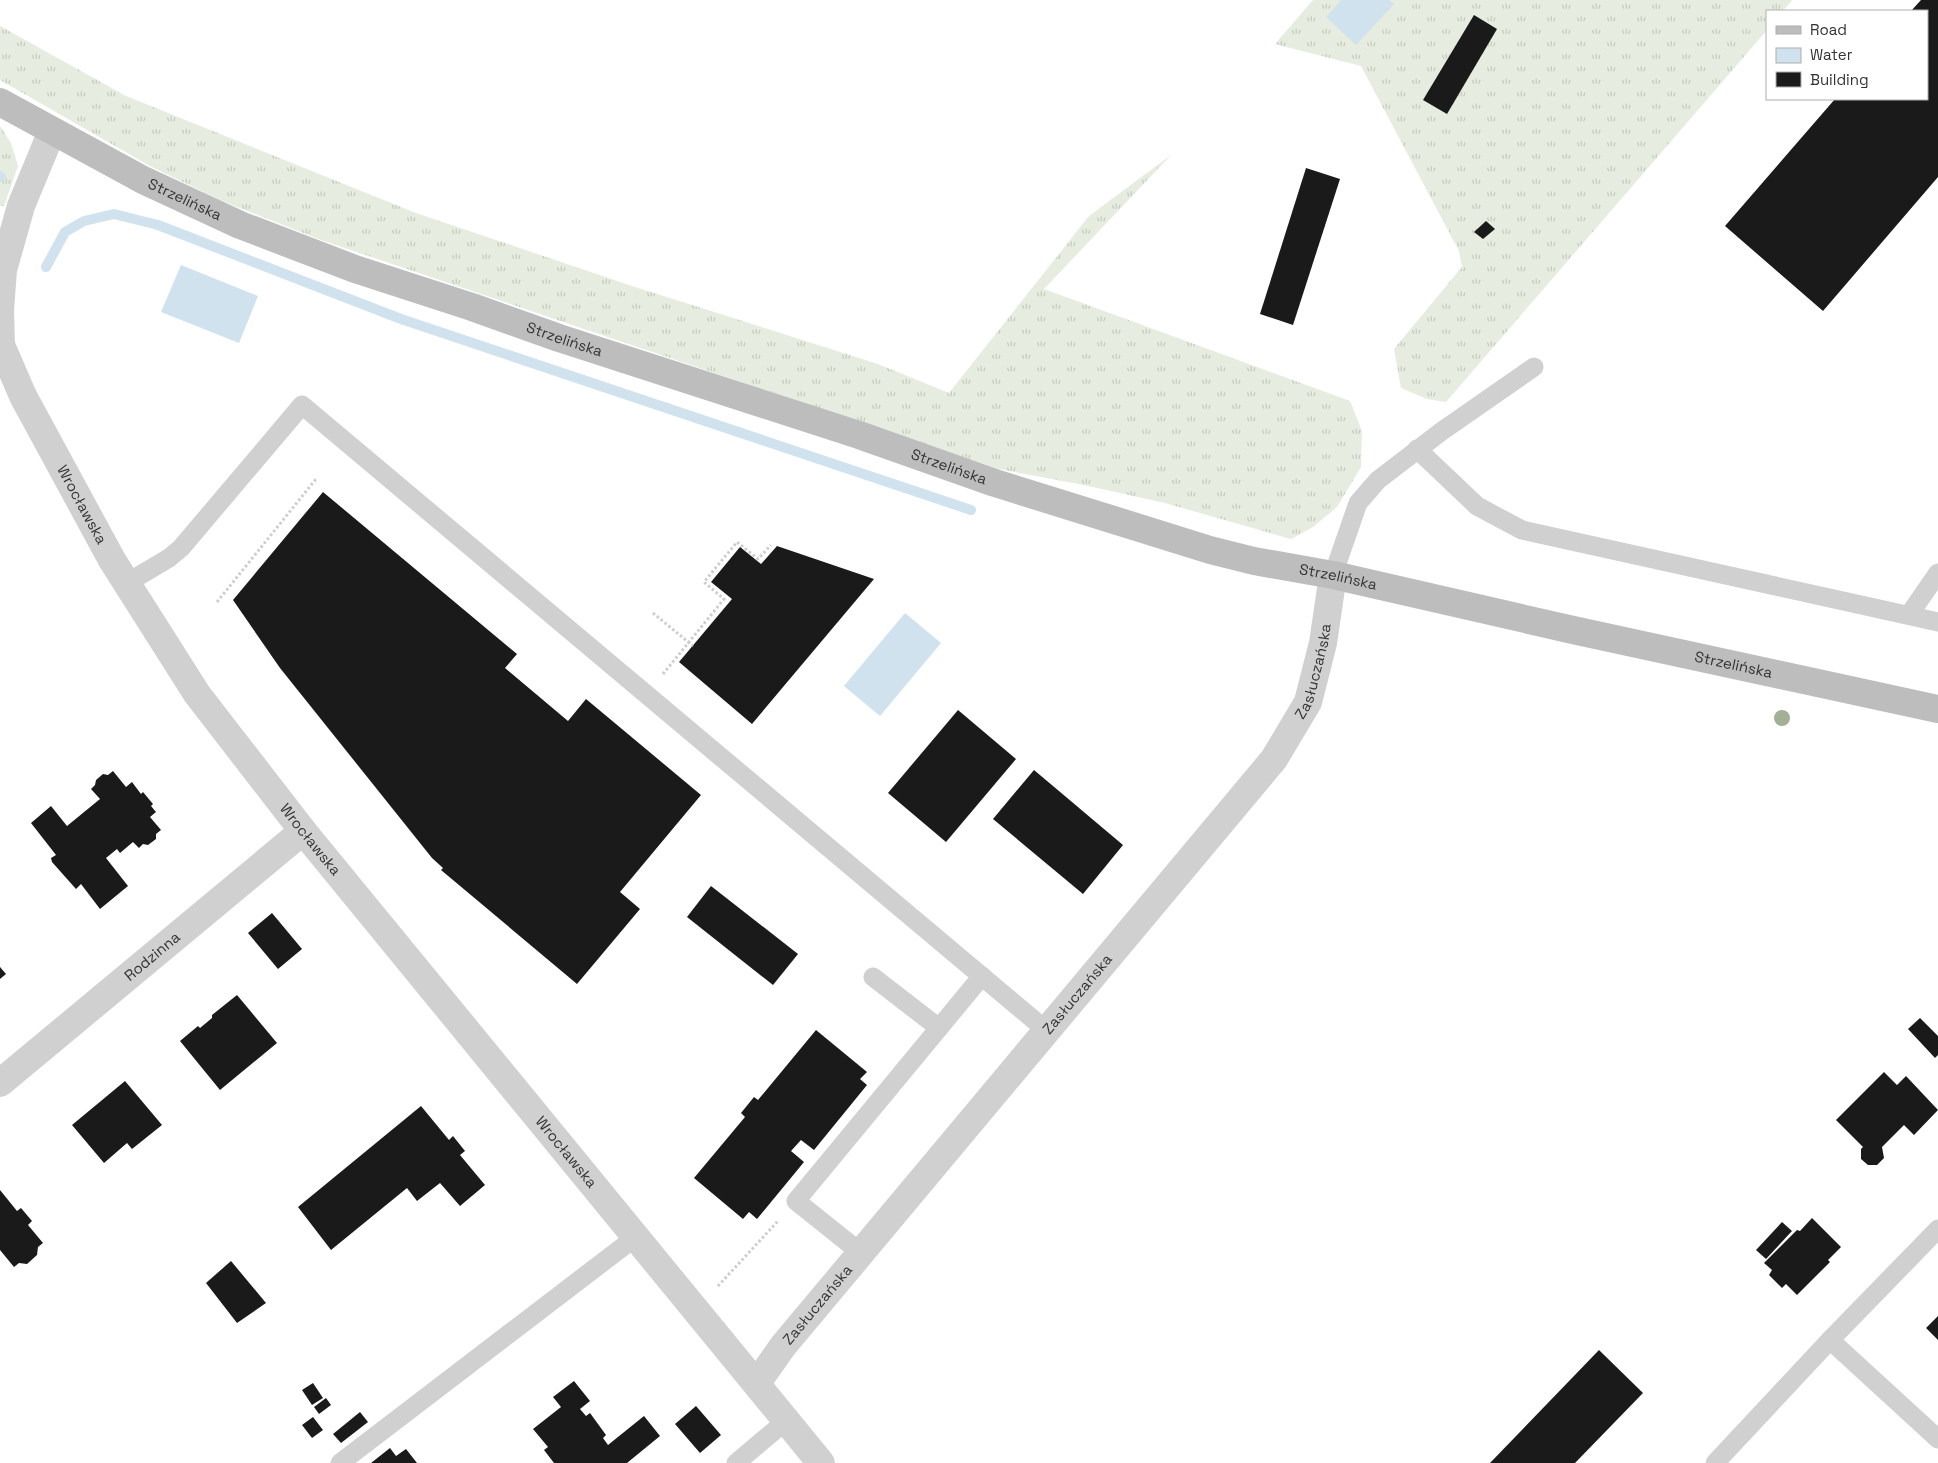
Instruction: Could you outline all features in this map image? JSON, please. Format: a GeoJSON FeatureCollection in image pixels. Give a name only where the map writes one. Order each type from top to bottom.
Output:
{"type":"FeatureCollection","features":[{"type":"Feature","properties":{"kind":"main road","name":"Strzelińska"},"geometry":{"type":"LineString","coordinates":[[0,102],[143,180],[240,225],[354,269],[472,307],[558,338],[859,435],[1004,486],[1210,550],[1254,561],[1333,575],[1573,630],[1938,709]]}},
{"type":"Feature","properties":{"kind":"street","name":"Wrocławska"},"geometry":{"type":"LineString","coordinates":[[52,131],[21,206],[3,270],[0,310],[1,346],[23,396],[73,490],[127,583],[197,694],[303,831],[637,1236],[821,1463]]}},
{"type":"Feature","properties":{"kind":"street","name":"Zasłuczańska"},"geometry":{"type":"LineString","coordinates":[[757,1383],[783,1346],[1274,760],[1308,702],[1323,643],[1333,575]]}},
{"type":"Feature","properties":{"kind":"street","name":"Rodzinna"},"geometry":{"type":"LineString","coordinates":[[0,1083],[303,831]]}},
{"type":"Feature","properties":{"kind":"lane"},"geometry":{"type":"LineString","coordinates":[[1333,575],[1358,503],[1378,480],[1417,449],[1534,367]]}},
{"type":"Feature","properties":{"kind":"lane"},"geometry":{"type":"LineString","coordinates":[[127,583],[169,558],[181,548],[302,405],[1047,1031]]}},
{"type":"Feature","properties":{"kind":"lane"},"geometry":{"type":"LineString","coordinates":[[1417,449],[1477,506],[1522,530],[1938,622]]}},
{"type":"Feature","properties":{"kind":"lane"},"geometry":{"type":"LineString","coordinates":[[1909,615],[1938,573]]}},
{"type":"Feature","properties":{"kind":"lane"},"geometry":{"type":"LineString","coordinates":[[861,1253],[796,1201],[982,976]]}},
{"type":"Feature","properties":{"kind":"lane"},"geometry":{"type":"LineString","coordinates":[[873,977],[939,1028]]}},
{"type":"Feature","properties":{"kind":"lane"},"geometry":{"type":"LineString","coordinates":[[1715,1463],[1830,1340],[1938,1229]]}},
{"type":"Feature","properties":{"kind":"lane"},"geometry":{"type":"LineString","coordinates":[[340,1463],[637,1236]]}},
{"type":"Feature","properties":{"kind":"lane"},"geometry":{"type":"LineString","coordinates":[[1830,1340],[1938,1439]]}},
{"type":"Feature","properties":{"kind":"lane"},"geometry":{"type":"LineString","coordinates":[[736,1463],[786,1420]]}},
{"type":"Feature","properties":{"kind":"path"},"geometry":{"type":"LineString","coordinates":[[217,602],[316,479]]}},
{"type":"Feature","properties":{"kind":"path"},"geometry":{"type":"LineString","coordinates":[[647,694],[724,599],[704,582],[737,542],[758,559],[771,545]]}},
{"type":"Feature","properties":{"kind":"path"},"geometry":{"type":"LineString","coordinates":[[653,613],[693,646]]}},
{"type":"Feature","properties":{"kind":"path"},"geometry":{"type":"LineString","coordinates":[[716,1289],[796,1201]]}},
{"type":"Feature","properties":{"kind":"green space"},"geometry":{"type":"Polygon","coordinates":[[[1313,0],[1792,0],[1784,10],[1766,10],[1766,31],[1446,402],[1427,399],[1401,388],[1394,349],[1462,267],[1459,251],[1361,66],[1275,44],[1313,0]]]}},
{"type":"Feature","properties":{"kind":"green space"},"geometry":{"type":"Polygon","coordinates":[[[0,26],[126,96],[416,213],[632,286],[878,364],[949,393],[1089,216],[1171,155],[1044,289],[1350,401],[1362,431],[1361,467],[1337,507],[1313,527],[1291,539],[1165,503],[999,469],[321,240],[222,201],[150,166],[0,80],[0,26]]]}},
{"type":"Feature","properties":{"kind":"green space"},"geometry":{"type":"Polygon","coordinates":[[[0,126],[11,143],[18,166],[4,206],[0,206],[0,126]]]}},
{"type":"Feature","properties":{"kind":"water"},"geometry":{"type":"Polygon","coordinates":[[[1341,0],[1389,0],[1394,4],[1356,45],[1326,17],[1341,0]]]}},
{"type":"Feature","properties":{"kind":"water"},"geometry":{"type":"Polygon","coordinates":[[[181,265],[258,296],[239,343],[161,312],[181,265]]]}},
{"type":"Feature","properties":{"kind":"water"},"geometry":{"type":"Polygon","coordinates":[[[905,613],[941,643],[880,716],[844,686],[905,613]]]}},
{"type":"Feature","properties":{"kind":"building"},"geometry":{"type":"Polygon","coordinates":[[[1921,0],[1938,0],[1938,177],[1823,311],[1725,226],[1834,100],[1928,100],[1928,10],[1912,10],[1921,0]]]}},
{"type":"Feature","properties":{"kind":"building"},"geometry":{"type":"Polygon","coordinates":[[[1474,15],[1497,29],[1447,114],[1423,100],[1474,15]]]}},
{"type":"Feature","properties":{"kind":"building"},"geometry":{"type":"Polygon","coordinates":[[[1306,168],[1340,179],[1293,325],[1260,314],[1306,168]]]}},
{"type":"Feature","properties":{"kind":"building"},"geometry":{"type":"Polygon","coordinates":[[[1486,221],[1495,229],[1483,239],[1474,232],[1486,221]]]}},
{"type":"Feature","properties":{"kind":"building"},"geometry":{"type":"Polygon","coordinates":[[[323,492],[517,654],[505,668],[568,721],[586,699],[701,795],[620,892],[640,909],[577,984],[441,870],[443,868],[432,858],[280,668],[233,600],[323,492]]]}},
{"type":"Feature","properties":{"kind":"building"},"geometry":{"type":"Polygon","coordinates":[[[777,546],[874,579],[752,724],[679,662],[732,599],[711,582],[740,547],[761,564],[777,546]]]}},
{"type":"Feature","properties":{"kind":"building"},"geometry":{"type":"Polygon","coordinates":[[[958,710],[1016,759],[946,842],[888,793],[958,710]]]}},
{"type":"Feature","properties":{"kind":"building"},"geometry":{"type":"Polygon","coordinates":[[[1034,770],[1123,845],[1083,894],[993,819],[1034,770]]]}},
{"type":"Feature","properties":{"kind":"building"},"geometry":{"type":"Polygon","coordinates":[[[113,771],[126,787],[132,782],[141,794],[143,792],[153,804],[151,806],[156,812],[150,817],[161,830],[156,834],[156,839],[148,845],[143,844],[139,848],[133,842],[120,853],[117,849],[106,858],[128,886],[100,909],[81,884],[76,889],[52,862],[51,858],[56,855],[31,823],[51,806],[67,826],[100,799],[91,789],[95,785],[96,780],[103,774],[108,775],[113,771]]]}},
{"type":"Feature","properties":{"kind":"building"},"geometry":{"type":"Polygon","coordinates":[[[711,886],[798,954],[773,985],[687,917],[711,886]]]}},
{"type":"Feature","properties":{"kind":"building"},"geometry":{"type":"Polygon","coordinates":[[[272,913],[302,949],[278,969],[248,933],[272,913]]]}},
{"type":"Feature","properties":{"kind":"building"},"geometry":{"type":"Polygon","coordinates":[[[0,967],[6,974],[0,979],[0,967]]]}},
{"type":"Feature","properties":{"kind":"building"},"geometry":{"type":"Polygon","coordinates":[[[237,995],[277,1043],[220,1090],[180,1041],[198,1026],[200,1028],[212,1018],[212,1015],[237,995]]]}},
{"type":"Feature","properties":{"kind":"building"},"geometry":{"type":"Polygon","coordinates":[[[1920,1018],[1938,1036],[1938,1055],[1935,1058],[1908,1029],[1920,1018]]]}},
{"type":"Feature","properties":{"kind":"building"},"geometry":{"type":"Polygon","coordinates":[[[816,1030],[867,1072],[860,1079],[867,1085],[814,1150],[801,1140],[791,1151],[804,1162],[757,1219],[749,1212],[743,1219],[694,1178],[745,1117],[741,1113],[754,1097],[758,1100],[816,1030]]]}},
{"type":"Feature","properties":{"kind":"building"},"geometry":{"type":"Polygon","coordinates":[[[1884,1072],[1897,1085],[1906,1076],[1938,1110],[1914,1135],[1904,1125],[1882,1147],[1884,1158],[1877,1165],[1868,1165],[1861,1159],[1861,1149],[1863,1147],[1836,1120],[1884,1072]]]}},
{"type":"Feature","properties":{"kind":"building"},"geometry":{"type":"Polygon","coordinates":[[[125,1081],[162,1125],[132,1149],[127,1143],[104,1163],[72,1125],[125,1081]]]}},
{"type":"Feature","properties":{"kind":"building"},"geometry":{"type":"Polygon","coordinates":[[[421,1106],[449,1140],[453,1136],[465,1151],[460,1155],[485,1185],[460,1206],[440,1183],[417,1201],[407,1188],[331,1250],[298,1207],[421,1106]]]}},
{"type":"Feature","properties":{"kind":"building"},"geometry":{"type":"Polygon","coordinates":[[[0,1190],[17,1211],[21,1208],[32,1221],[28,1225],[43,1243],[38,1247],[37,1255],[27,1264],[19,1263],[14,1267],[0,1250],[0,1190]]]}},
{"type":"Feature","properties":{"kind":"building"},"geometry":{"type":"Polygon","coordinates":[[[1812,1218],[1841,1247],[1828,1260],[1830,1262],[1797,1295],[1786,1284],[1782,1288],[1769,1275],[1772,1270],[1764,1263],[1797,1230],[1800,1231],[1812,1218]]]}},
{"type":"Feature","properties":{"kind":"building"},"geometry":{"type":"Polygon","coordinates":[[[1782,1222],[1792,1231],[1766,1259],[1756,1250],[1782,1222]]]}},
{"type":"Feature","properties":{"kind":"building"},"geometry":{"type":"Polygon","coordinates":[[[231,1261],[266,1303],[237,1323],[206,1283],[231,1261]]]}},
{"type":"Feature","properties":{"kind":"building"},"geometry":{"type":"Polygon","coordinates":[[[1938,1316],[1938,1340],[1926,1328],[1938,1316]]]}},
{"type":"Feature","properties":{"kind":"building"},"geometry":{"type":"Polygon","coordinates":[[[1599,1350],[1643,1393],[1575,1463],[1490,1463],[1599,1350]]]}},
{"type":"Feature","properties":{"kind":"building"},"geometry":{"type":"Polygon","coordinates":[[[574,1381],[590,1401],[580,1409],[586,1416],[590,1413],[606,1435],[603,1438],[608,1445],[644,1416],[660,1436],[627,1463],[554,1463],[544,1450],[548,1447],[533,1429],[561,1407],[553,1397],[574,1381]]]}},
{"type":"Feature","properties":{"kind":"building"},"geometry":{"type":"Polygon","coordinates":[[[313,1383],[323,1398],[312,1405],[302,1390],[313,1383]]]}},
{"type":"Feature","properties":{"kind":"building"},"geometry":{"type":"Polygon","coordinates":[[[326,1398],[331,1405],[319,1414],[314,1407],[326,1398]]]}},
{"type":"Feature","properties":{"kind":"building"},"geometry":{"type":"Polygon","coordinates":[[[696,1406],[721,1435],[700,1453],[675,1424],[696,1406]]]}},
{"type":"Feature","properties":{"kind":"building"},"geometry":{"type":"Polygon","coordinates":[[[360,1412],[368,1422],[341,1443],[333,1434],[360,1412]]]}},
{"type":"Feature","properties":{"kind":"building"},"geometry":{"type":"Polygon","coordinates":[[[313,1417],[323,1430],[312,1438],[302,1425],[313,1417]]]}},
{"type":"Feature","properties":{"kind":"building"},"geometry":{"type":"Polygon","coordinates":[[[390,1448],[396,1456],[406,1449],[417,1463],[371,1463],[390,1448]]]}},
{"type":"Feature","properties":{"kind":"waterway"},"geometry":{"type":"LineString","coordinates":[[46,267],[65,232],[84,221],[114,214],[158,225],[401,319],[971,510]]}}]}
